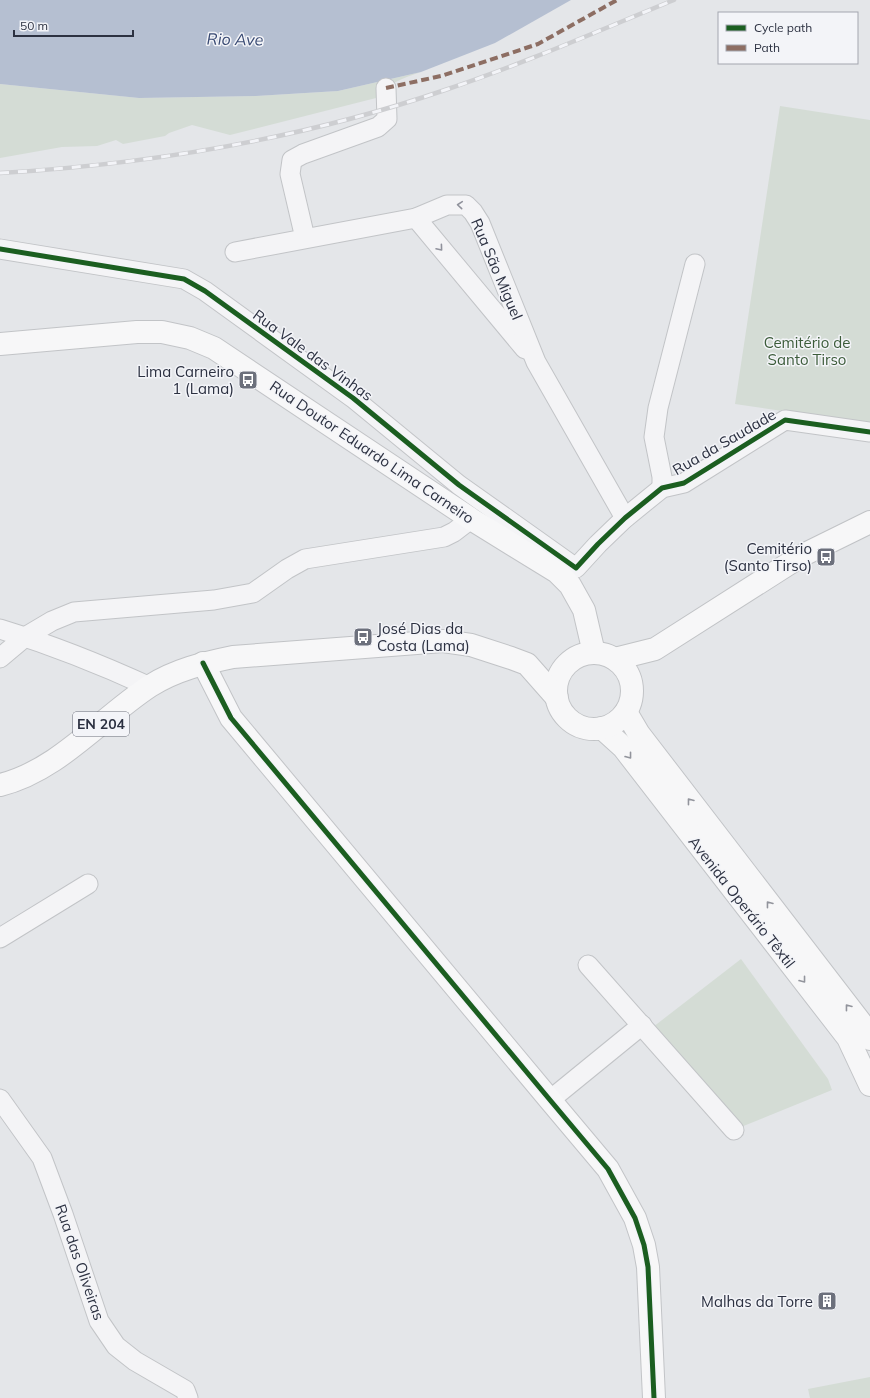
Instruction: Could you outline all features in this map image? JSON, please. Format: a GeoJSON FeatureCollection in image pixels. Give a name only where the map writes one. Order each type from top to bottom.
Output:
{"type":"FeatureCollection","features":[{"type":"Feature","properties":{"kind":"street"},"geometry":{"type":"LineString","coordinates":[[305,238],[290,174],[292,160],[303,154],[378,127],[387,119],[386,88]]}},
{"type":"Feature","properties":{"kind":"street","name":"Rua São Miguel"},"geometry":{"type":"LineString","coordinates":[[235,252],[416,218],[448,205],[466,205],[473,212],[480,224],[536,362],[625,518]]}},
{"type":"Feature","properties":{"kind":"street","name":"Rua São Miguel"},"geometry":{"type":"LineString","coordinates":[[416,218],[536,362]]}},
{"type":"Feature","properties":{"kind":"street","name":"Rua Vale das Vinhas"},"geometry":{"type":"LineString","coordinates":[[0,249],[184,279],[206,291],[353,398],[460,485],[576,568],[625,518]]}},
{"type":"Feature","properties":{"kind":"street"},"geometry":{"type":"LineString","coordinates":[[662,488],[662,477],[654,437],[657,416],[695,264]]}},
{"type":"Feature","properties":{"kind":"street","name":"Rua Doutor Eduardo Lima Carneiro"},"geometry":{"type":"LineString","coordinates":[[0,344],[137,332],[162,332],[190,338],[214,348],[471,519],[557,572],[570,585],[584,610],[594,653]]}},
{"type":"Feature","properties":{"kind":"street","name":"Rua da Saudade"},"geometry":{"type":"LineString","coordinates":[[625,518],[662,488],[684,483],[785,420],[870,432]]}},
{"type":"Feature","properties":{"kind":"street"},"geometry":{"type":"LineString","coordinates":[[0,658],[26,637],[52,621],[74,612],[214,600],[253,593],[287,569],[305,559],[444,537],[454,532],[471,519]]}},
{"type":"Feature","properties":{"kind":"street"},"geometry":{"type":"LineString","coordinates":[[615,659],[655,649],[801,556],[870,522]]}},
{"type":"Feature","properties":{"kind":"street"},"geometry":{"type":"LineString","coordinates":[[0,629],[92,661],[150,687]]}},
{"type":"Feature","properties":{"kind":"street","name":"EN 204"},"geometry":{"type":"LineString","coordinates":[[4,785],[48,765],[150,687],[174,673],[203,663],[233,656],[443,641],[471,645],[527,664],[573,659],[583,654],[594,653],[605,654],[615,659]]}},
{"type":"Feature","properties":{"kind":"street"},"geometry":{"type":"LineString","coordinates":[[631,683],[655,649]]}},
{"type":"Feature","properties":{"kind":"street"},"geometry":{"type":"LineString","coordinates":[[557,698],[559,676],[565,666],[573,659]]}},
{"type":"Feature","properties":{"kind":"street"},"geometry":{"type":"LineString","coordinates":[[602,728],[615,722],[626,712],[632,693],[631,683],[626,670],[615,659]]}},
{"type":"Feature","properties":{"kind":"street"},"geometry":{"type":"LineString","coordinates":[[203,663],[231,718],[608,1169],[637,1225],[644,1245],[648,1267],[654,1398]]}},
{"type":"Feature","properties":{"kind":"street","name":"EN 204"},"geometry":{"type":"LineString","coordinates":[[527,664],[557,698],[561,709],[568,718],[578,725],[590,728],[602,728]]}},
{"type":"Feature","properties":{"kind":"street","name":"Avenida Operário Têxtil"},"geometry":{"type":"LineString","coordinates":[[626,712],[639,734],[865,1028],[870,1039]]}},
{"type":"Feature","properties":{"kind":"street","name":"Avenida Operário Têxtil"},"geometry":{"type":"LineString","coordinates":[[602,728],[623,747],[848,1038],[870,1085]]}},
{"type":"Feature","properties":{"kind":"street"},"geometry":{"type":"LineString","coordinates":[[0,938],[88,884]]}},
{"type":"Feature","properties":{"kind":"street"},"geometry":{"type":"LineString","coordinates":[[588,965],[734,1130]]}},
{"type":"Feature","properties":{"kind":"street"},"geometry":{"type":"LineString","coordinates":[[550,1100],[642,1025]]}},
{"type":"Feature","properties":{"kind":"street","name":"Rua das Oliveiras"},"geometry":{"type":"LineString","coordinates":[[0,1098],[42,1158],[63,1214],[99,1321],[116,1346],[135,1361],[185,1390],[188,1398]]}},
{"type":"Feature","properties":{"kind":"green space"},"geometry":{"type":"Polygon","coordinates":[[[421,72],[391,85],[376,98],[230,135],[192,125],[169,133],[165,136],[123,144],[116,140],[97,146],[62,147],[0,158],[0,84],[139,98],[256,96],[338,91],[421,72]]]}},
{"type":"Feature","properties":{"kind":"green space","name":"Cemitério de Santo Tirso"},"geometry":{"type":"Polygon","coordinates":[[[780,106],[870,120],[870,424],[735,404],[780,106]]]}},
{"type":"Feature","properties":{"kind":"green space"},"geometry":{"type":"Polygon","coordinates":[[[741,959],[828,1079],[832,1090],[741,1127],[653,1027],[741,959]]]}},
{"type":"Feature","properties":{"kind":"green space"},"geometry":{"type":"Polygon","coordinates":[[[870,1377],[870,1398],[810,1398],[808,1389],[870,1377]]]}},
{"type":"Feature","properties":{"kind":"water","name":"Rio Ave"},"geometry":{"type":"Polygon","coordinates":[[[0,0],[571,0],[495,43],[421,72],[338,91],[256,96],[139,98],[0,84],[0,0]]]}},
{"type":"Feature","properties":{"kind":"railway"},"geometry":{"type":"LineString","coordinates":[[0,173],[57,169],[169,156],[281,135],[336,122],[391,107],[474,80],[560,47],[674,0]]}},
{"type":"Feature","properties":{"kind":"marked path"},"geometry":{"type":"LineString","coordinates":[[386,88],[441,76],[538,44],[617,0]]}},
{"type":"Feature","properties":{"kind":"cycle path"},"geometry":{"type":"LineString","coordinates":[[0,249],[184,279],[205,291],[353,398],[459,485],[576,568],[625,518],[662,488],[684,483],[785,420],[870,432]]}},
{"type":"Feature","properties":{"kind":"cycle path"},"geometry":{"type":"LineString","coordinates":[[203,663],[231,718],[608,1169],[635,1218],[644,1245],[648,1267],[654,1398]]}},
{"type":"Feature","properties":{"kind":"place","name":"Lima Carneiro 1 (Lama)"},"geometry":{"type":"Point","coordinates":[248,380]}},
{"type":"Feature","properties":{"kind":"place","name":"Cemitério (Santo Tirso)"},"geometry":{"type":"Point","coordinates":[826,557]}},
{"type":"Feature","properties":{"kind":"place","name":"José Dias da Costa (Lama)"},"geometry":{"type":"Point","coordinates":[363,637]}},
{"type":"Feature","properties":{"kind":"place","name":"Malhas da Torre"},"geometry":{"type":"Point","coordinates":[827,1301]}}]}
